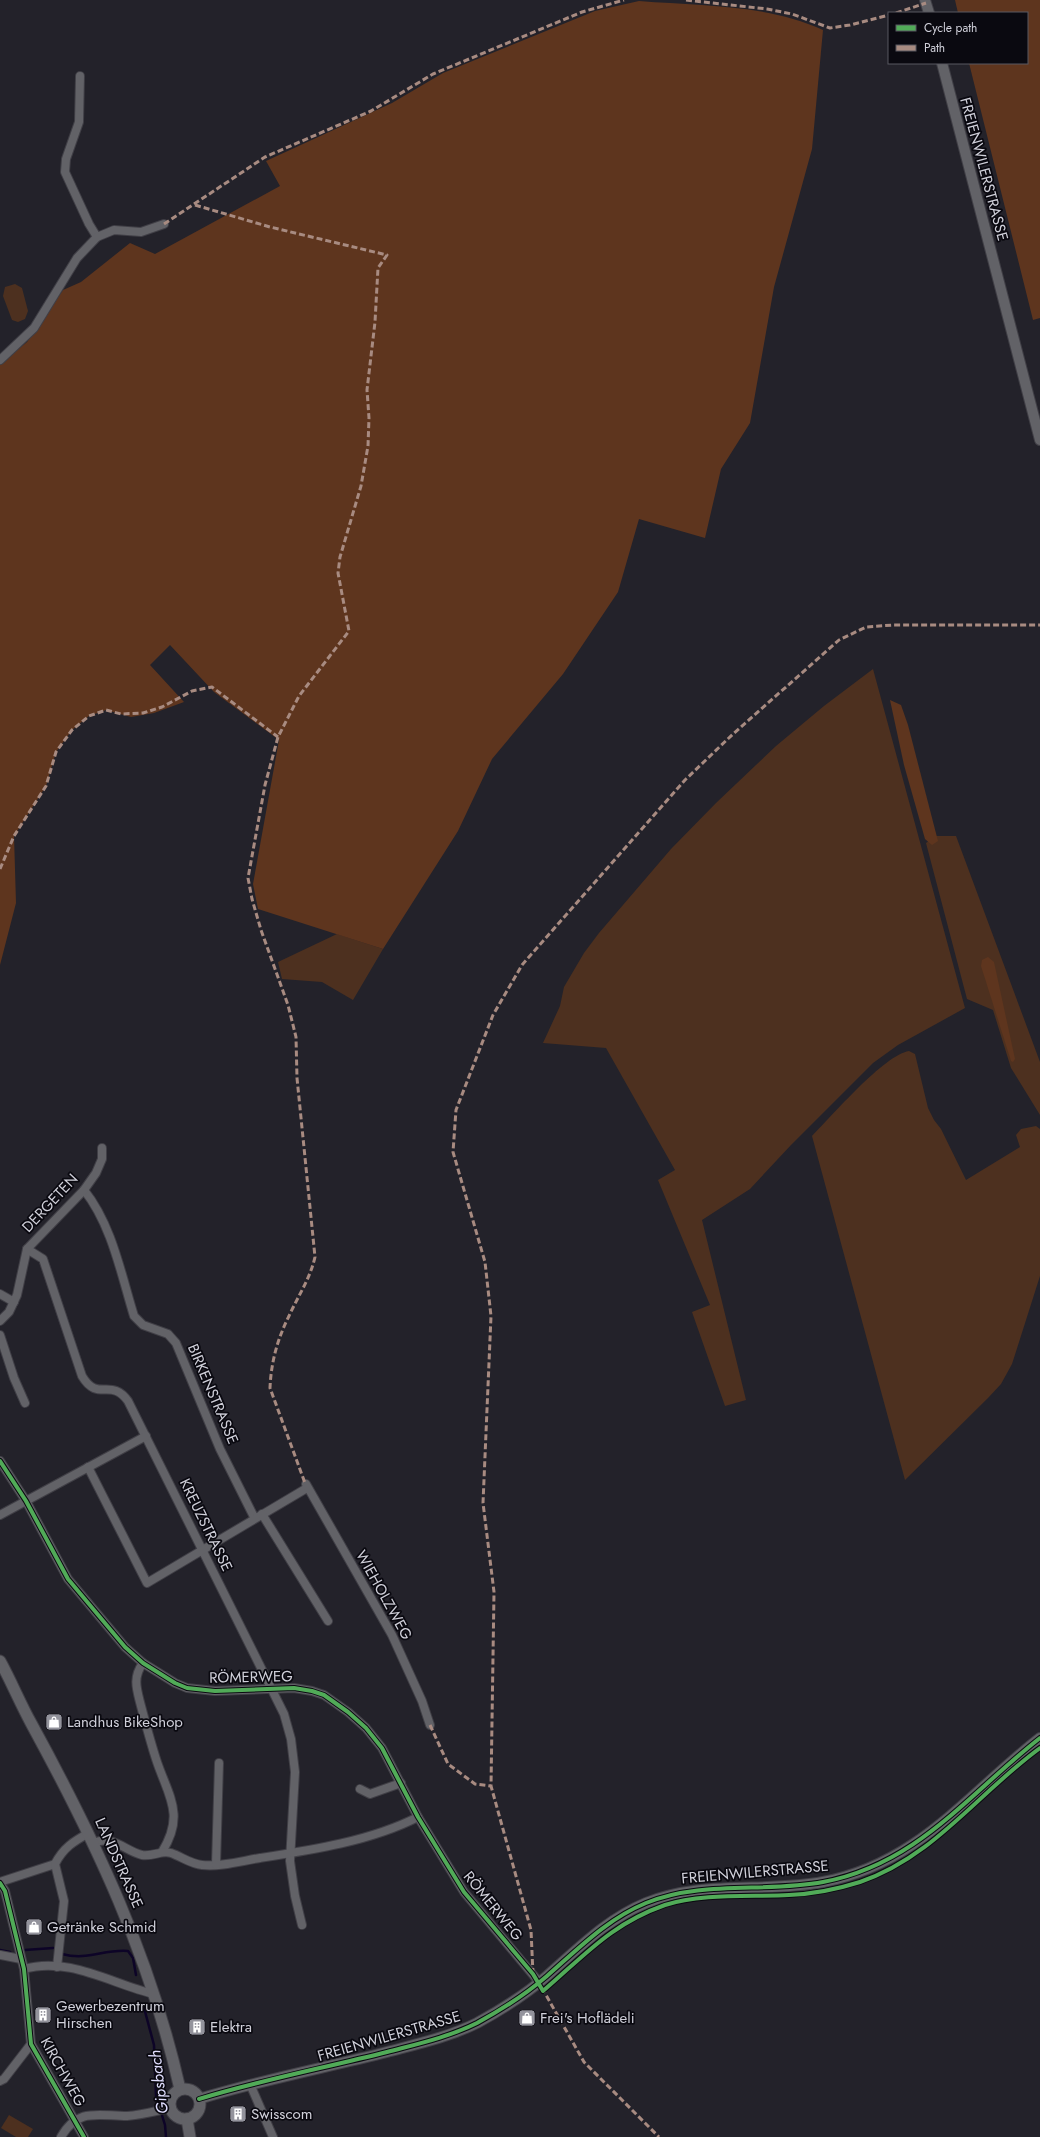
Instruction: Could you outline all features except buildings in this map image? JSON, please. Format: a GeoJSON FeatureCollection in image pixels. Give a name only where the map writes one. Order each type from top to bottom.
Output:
{"type":"FeatureCollection","features":[{"type":"Feature","properties":{"kind":"main road","name":"LANDSTRASSE"},"geometry":{"type":"LineString","coordinates":[[0,1661],[92,1838],[134,1934],[154,1994],[180,2089]]}},
{"type":"Feature","properties":{"kind":"main road"},"geometry":{"type":"LineString","coordinates":[[180,2089],[194,2091],[199,2099],[199,2110],[196,2114],[187,2119],[178,2118],[167,2109],[171,2097],[180,2089]]}},
{"type":"Feature","properties":{"kind":"main road"},"geometry":{"type":"LineString","coordinates":[[187,2119],[190,2137]]}},
{"type":"Feature","properties":{"kind":"street"},"geometry":{"type":"LineString","coordinates":[[925,0],[929,12]]}},
{"type":"Feature","properties":{"kind":"street","name":"FREIENWILERSTRASSE"},"geometry":{"type":"LineString","coordinates":[[942,64],[1040,440]]}},
{"type":"Feature","properties":{"kind":"street"},"geometry":{"type":"LineString","coordinates":[[80,76],[79,122],[66,159],[65,172],[97,237]]}},
{"type":"Feature","properties":{"kind":"street"},"geometry":{"type":"LineString","coordinates":[[0,360],[34,328],[75,262],[97,237],[114,230],[141,232],[164,224]]}},
{"type":"Feature","properties":{"kind":"street","name":"DERGETEN"},"geometry":{"type":"LineString","coordinates":[[0,1321],[14,1302],[27,1249],[84,1190],[96,1173],[102,1159],[102,1148]]}},
{"type":"Feature","properties":{"kind":"street","name":"BIRKENSTRASSE"},"geometry":{"type":"LineString","coordinates":[[84,1190],[94,1203],[107,1231],[134,1316],[143,1326],[168,1334],[176,1343],[220,1449],[258,1516],[328,1621]]}},
{"type":"Feature","properties":{"kind":"street","name":"KREUZSTRASSE"},"geometry":{"type":"LineString","coordinates":[[27,1249],[42,1259],[82,1376],[88,1386],[96,1390],[115,1389],[123,1394],[203,1549],[284,1714],[291,1739],[294,1759],[295,1772],[290,1854],[295,1896],[302,1925]]}},
{"type":"Feature","properties":{"kind":"street"},"geometry":{"type":"LineString","coordinates":[[0,1294],[14,1302]]}},
{"type":"Feature","properties":{"kind":"street"},"geometry":{"type":"LineString","coordinates":[[0,1335],[14,1378],[25,1403]]}},
{"type":"Feature","properties":{"kind":"street"},"geometry":{"type":"LineString","coordinates":[[0,1515],[146,1436]]}},
{"type":"Feature","properties":{"kind":"street","name":"RÖMERWEG"},"geometry":{"type":"LineString","coordinates":[[0,1461],[26,1501],[68,1579],[125,1647],[143,1664],[175,1683],[187,1688],[215,1691],[294,1688],[312,1691],[324,1696],[348,1712],[366,1728],[382,1748],[418,1817],[464,1892],[539,1982]]}},
{"type":"Feature","properties":{"kind":"street"},"geometry":{"type":"LineString","coordinates":[[88,1467],[147,1583],[258,1516]]}},
{"type":"Feature","properties":{"kind":"street","name":"WIEHOLZWEG"},"geometry":{"type":"LineString","coordinates":[[258,1516],[306,1485],[392,1636],[422,1701],[430,1725]]}},
{"type":"Feature","properties":{"kind":"street"},"geometry":{"type":"LineString","coordinates":[[143,1664],[138,1671],[135,1685],[149,1736],[172,1800],[171,1834],[162,1852]]}},
{"type":"Feature","properties":{"kind":"street","name":"FREIENWILERSTRASSE"},"geometry":{"type":"LineString","coordinates":[[199,2099],[250,2084],[378,2054],[445,2036],[476,2023],[496,2012],[539,1982],[602,1929],[623,1914],[648,1902],[679,1894],[712,1890],[789,1887],[845,1878],[882,1863],[902,1853],[938,1826],[994,1775],[1040,1738]]}},
{"type":"Feature","properties":{"kind":"street"},"geometry":{"type":"LineString","coordinates":[[216,1865],[219,1763]]}},
{"type":"Feature","properties":{"kind":"street"},"geometry":{"type":"LineString","coordinates":[[360,1789],[370,1794],[401,1783]]}},
{"type":"Feature","properties":{"kind":"street"},"geometry":{"type":"LineString","coordinates":[[57,1967],[64,1901],[55,1864],[60,1854],[73,1841],[92,1838],[110,1841],[145,1855],[162,1852],[171,1853],[195,1864],[216,1865],[321,1848],[354,1840],[418,1817]]}},
{"type":"Feature","properties":{"kind":"street"},"geometry":{"type":"LineString","coordinates":[[0,1883],[55,1864]]}},
{"type":"Feature","properties":{"kind":"street","name":"KIRCHWEG"},"geometry":{"type":"LineString","coordinates":[[0,1883],[5,1891],[24,1969],[31,2044],[76,2120],[84,2137]]}},
{"type":"Feature","properties":{"kind":"street"},"geometry":{"type":"LineString","coordinates":[[0,1955],[22,1959]]}},
{"type":"Feature","properties":{"kind":"street"},"geometry":{"type":"LineString","coordinates":[[24,1969],[32,1967],[57,1967],[79,1969],[132,1988],[154,1994]]}},
{"type":"Feature","properties":{"kind":"street"},"geometry":{"type":"LineString","coordinates":[[0,2081],[4,2080],[31,2044]]}},
{"type":"Feature","properties":{"kind":"street"},"geometry":{"type":"LineString","coordinates":[[250,2084],[273,2137]]}},
{"type":"Feature","properties":{"kind":"street"},"geometry":{"type":"LineString","coordinates":[[61,2137],[67,2127],[76,2120],[94,2114],[128,2116],[167,2109]]}},
{"type":"Feature","properties":{"kind":"shaded area"},"geometry":{"type":"Polygon","coordinates":[[[955,0],[1040,0],[1040,318],[1033,320],[969,64],[1028,64],[1028,12],[958,12],[955,0]]]}},
{"type":"Feature","properties":{"kind":"shaded area"},"geometry":{"type":"Polygon","coordinates":[[[639,1],[756,11],[801,21],[823,30],[812,149],[774,287],[750,423],[721,469],[705,538],[639,519],[618,592],[563,674],[492,759],[458,831],[383,949],[258,909],[253,884],[279,740],[214,692],[170,645],[150,665],[184,702],[154,713],[131,717],[106,710],[89,716],[72,730],[56,752],[46,786],[14,836],[16,903],[0,965],[0,364],[27,342],[63,290],[81,282],[130,243],[155,254],[280,186],[266,161],[392,103],[443,73],[595,11],[639,1]]]}},
{"type":"Feature","properties":{"kind":"shaded area"},"geometry":{"type":"Polygon","coordinates":[[[15,284],[22,288],[28,311],[25,319],[18,322],[12,320],[3,296],[5,287],[15,284]]]}},
{"type":"Feature","properties":{"kind":"shaded area"},"geometry":{"type":"Polygon","coordinates":[[[873,669],[965,1008],[898,1045],[873,1063],[791,1145],[750,1189],[702,1220],[746,1400],[725,1406],[692,1312],[710,1305],[658,1180],[675,1170],[606,1048],[543,1043],[560,1006],[564,987],[584,953],[599,933],[671,849],[716,803],[776,746],[824,706],[873,669]]]}},
{"type":"Feature","properties":{"kind":"shaded area"},"geometry":{"type":"Polygon","coordinates":[[[890,700],[901,705],[908,725],[938,841],[932,845],[925,839],[904,765],[890,700]]]}},
{"type":"Feature","properties":{"kind":"shaded area"},"geometry":{"type":"Polygon","coordinates":[[[936,836],[956,836],[1040,1062],[1040,1115],[1011,1068],[993,1010],[967,999],[926,843],[936,836]]]}},
{"type":"Feature","properties":{"kind":"shaded area"},"geometry":{"type":"Polygon","coordinates":[[[337,934],[383,949],[353,1000],[322,982],[282,979],[278,962],[337,934]]]}},
{"type":"Feature","properties":{"kind":"shaded area"},"geometry":{"type":"Polygon","coordinates":[[[988,957],[994,962],[1015,1059],[1013,1062],[1011,1061],[981,966],[982,960],[988,957]]]}},
{"type":"Feature","properties":{"kind":"shaded area"},"geometry":{"type":"Polygon","coordinates":[[[909,1051],[915,1054],[928,1108],[934,1120],[941,1129],[966,1180],[1020,1147],[1016,1135],[1021,1129],[1036,1126],[1040,1129],[1040,1276],[1012,1364],[1001,1384],[905,1480],[812,1136],[873,1074],[898,1055],[909,1051]]]}},
{"type":"Feature","properties":{"kind":"shaded area"},"geometry":{"type":"Polygon","coordinates":[[[9,2115],[33,2129],[28,2137],[16,2137],[1,2128],[9,2115]]]}},
{"type":"Feature","properties":{"kind":"waterway"},"geometry":{"type":"LineString","coordinates":[[25,1950],[53,1948]]}},
{"type":"Feature","properties":{"kind":"waterway","name":"Gipsbach"},"geometry":{"type":"LineString","coordinates":[[0,1950],[10,1952]]}},
{"type":"Feature","properties":{"kind":"waterway"},"geometry":{"type":"LineString","coordinates":[[62,1954],[71,1956],[88,1956],[128,1951],[133,1958],[136,1975]]}},
{"type":"Feature","properties":{"kind":"waterway","name":"Gipsbach"},"geometry":{"type":"LineString","coordinates":[[143,2004],[154,2045],[156,2096],[165,2125],[166,2137]]}},
{"type":"Feature","properties":{"kind":"marked path"},"geometry":{"type":"LineString","coordinates":[[164,224],[265,157],[371,111],[433,74],[582,12],[624,0]]}},
{"type":"Feature","properties":{"kind":"marked path"},"geometry":{"type":"LineString","coordinates":[[686,0],[767,9],[792,14],[830,28],[850,25],[888,15]]}},
{"type":"Feature","properties":{"kind":"marked path"},"geometry":{"type":"LineString","coordinates":[[899,12],[926,3]]}},
{"type":"Feature","properties":{"kind":"marked path"},"geometry":{"type":"LineString","coordinates":[[195,205],[270,227],[387,255],[378,268],[375,322],[367,390],[369,418],[368,446],[361,486],[340,557],[338,573],[349,631],[299,696],[278,737],[265,785],[248,878],[252,899],[261,930],[288,1005],[296,1037],[297,1078],[315,1257],[307,1280],[292,1309],[278,1343],[273,1361],[270,1388],[305,1483]]}},
{"type":"Feature","properties":{"kind":"marked path"},"geometry":{"type":"LineString","coordinates":[[533,1974],[531,1930],[491,1786],[494,1592],[483,1503],[491,1316],[485,1262],[453,1152],[456,1110],[493,1015],[522,965],[685,780],[733,734],[839,640],[866,627],[893,625],[1040,625]]}},
{"type":"Feature","properties":{"kind":"marked path"},"geometry":{"type":"LineString","coordinates":[[0,869],[14,836],[46,786],[56,752],[72,730],[89,716],[106,710],[121,714],[143,713],[162,707],[192,691],[212,687],[278,737]]}},
{"type":"Feature","properties":{"kind":"marked path"},"geometry":{"type":"LineString","coordinates":[[430,1725],[448,1764],[475,1784],[491,1786]]}},
{"type":"Feature","properties":{"kind":"marked path"},"geometry":{"type":"LineString","coordinates":[[542,1988],[584,2062],[659,2137]]}},
{"type":"Feature","properties":{"kind":"cycle path"},"geometry":{"type":"LineString","coordinates":[[0,1461],[26,1501],[68,1579],[125,1647],[143,1663],[175,1683],[187,1688],[215,1691],[294,1688],[312,1691],[324,1695],[348,1712],[366,1728],[382,1748],[418,1817],[464,1892],[533,1974],[543,1991],[586,1953],[614,1931],[629,1921],[665,1905],[679,1901],[710,1897],[789,1895],[816,1892],[860,1882],[886,1871],[911,1857],[933,1840],[1018,1765],[1040,1748]]}},
{"type":"Feature","properties":{"kind":"cycle path"},"geometry":{"type":"LineString","coordinates":[[199,2099],[269,2080],[410,2046],[466,2028],[495,2013],[522,1995],[539,1983],[582,1945],[618,1917],[646,1903],[667,1896],[689,1892],[711,1889],[801,1885],[823,1882],[857,1873],[887,1860],[940,1824],[1040,1738]]}},
{"type":"Feature","properties":{"kind":"cycle path"},"geometry":{"type":"LineString","coordinates":[[0,1883],[5,1891],[24,1969],[31,2044],[84,2137]]}},
{"type":"Feature","properties":{"kind":"place","name":"Landhus BikeShop"},"geometry":{"type":"Point","coordinates":[54,1722]}},
{"type":"Feature","properties":{"kind":"place","name":"Getränke Schmid"},"geometry":{"type":"Point","coordinates":[34,1927]}},
{"type":"Feature","properties":{"kind":"place","name":"Gewerbezentrum Hirschen"},"geometry":{"type":"Point","coordinates":[43,2015]}},
{"type":"Feature","properties":{"kind":"place","name":"Frei's Hoflädeli"},"geometry":{"type":"Point","coordinates":[527,2018]}},
{"type":"Feature","properties":{"kind":"place","name":"Elektra"},"geometry":{"type":"Point","coordinates":[197,2027]}},
{"type":"Feature","properties":{"kind":"place","name":"Swisscom"},"geometry":{"type":"Point","coordinates":[238,2114]}}]}
